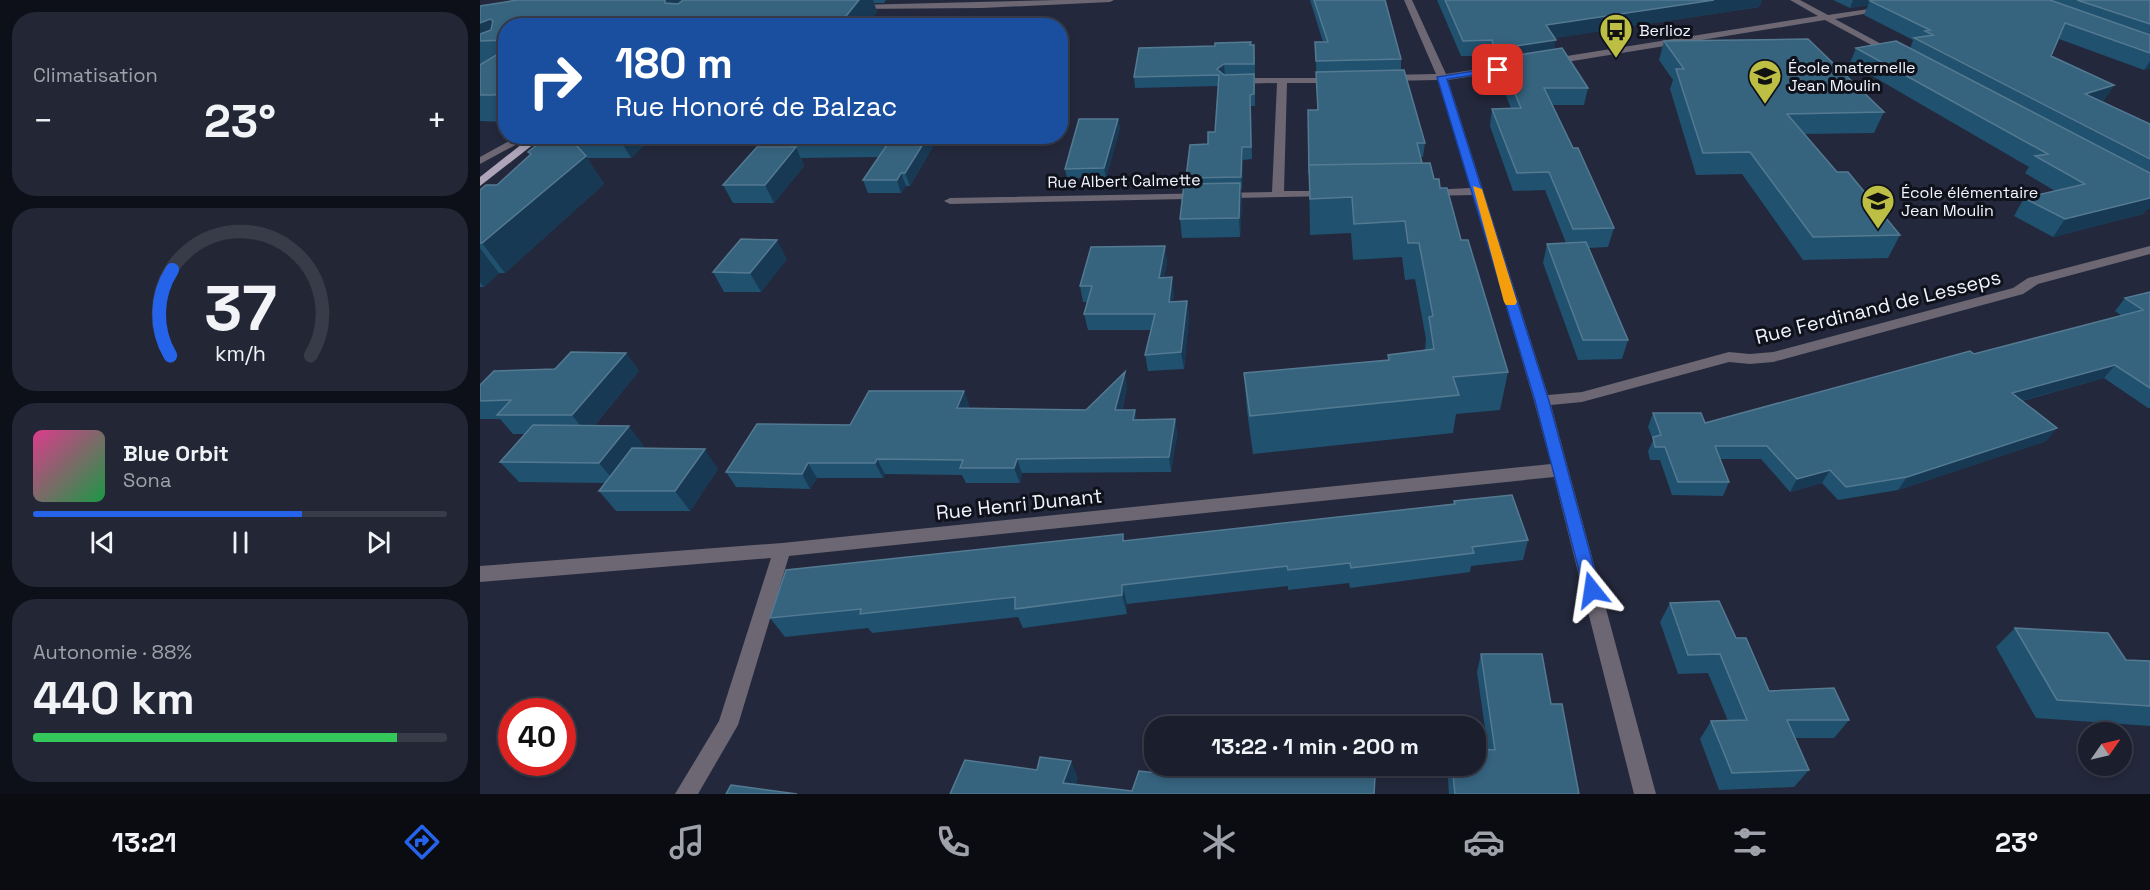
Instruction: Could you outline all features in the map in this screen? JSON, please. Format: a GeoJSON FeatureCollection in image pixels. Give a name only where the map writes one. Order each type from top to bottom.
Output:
{"type":"FeatureCollection","features":[{"type":"Feature","properties":{"kind":"main road"},"geometry":{"type":"LineString","coordinates":[[480,183],[529,144]]}},
{"type":"Feature","properties":{"kind":"street"},"geometry":{"type":"LineString","coordinates":[[841,8],[982,6],[1110,0]]}},
{"type":"Feature","properties":{"kind":"street"},"geometry":{"type":"LineString","coordinates":[[1408,0],[1442,77],[1542,401],[1646,794]]}},
{"type":"Feature","properties":{"kind":"street"},"geometry":{"type":"LineString","coordinates":[[1794,0],[1908,60]]}},
{"type":"Feature","properties":{"kind":"street"},"geometry":{"type":"LineString","coordinates":[[1377,78],[1442,77],[1898,6]]}},
{"type":"Feature","properties":{"kind":"street"},"geometry":{"type":"LineString","coordinates":[[1225,81],[1341,80]]}},
{"type":"Feature","properties":{"kind":"street"},"geometry":{"type":"LineString","coordinates":[[1278,195],[1282,81]]}},
{"type":"Feature","properties":{"kind":"street"},"geometry":{"type":"LineString","coordinates":[[480,161],[512,144]]}},
{"type":"Feature","properties":{"kind":"street"},"geometry":{"type":"LineString","coordinates":[[1418,193],[1478,191]]}},
{"type":"Feature","properties":{"kind":"street","name":"Rue Albert Calmette"},"geometry":{"type":"LineString","coordinates":[[950,201],[1336,194]]}},
{"type":"Feature","properties":{"kind":"street","name":"Rue Ferdinand de Lesseps"},"geometry":{"type":"LineString","coordinates":[[1542,401],[1582,397],[1729,357],[1750,359],[1773,357],[2018,291],[2033,281],[2150,250]]}},
{"type":"Feature","properties":{"kind":"street","name":"Rue Henri Dunant"},"geometry":{"type":"LineString","coordinates":[[480,574],[782,550],[1561,470]]}},
{"type":"Feature","properties":{"kind":"street"},"geometry":{"type":"LineString","coordinates":[[686,794],[728,725],[782,550]]}},
{"type":"Feature","properties":{"kind":"building"},"geometry":{"type":"Polygon","coordinates":[[[517,0],[665,0],[665,3],[678,4],[683,0],[859,0],[844,18],[498,18],[498,40],[480,41],[480,34],[491,30],[493,21],[490,19],[480,23],[480,6],[517,0]]]}},
{"type":"Feature","properties":{"kind":"building"},"geometry":{"type":"Polygon","coordinates":[[[1314,0],[1385,0],[1401,59],[1316,61],[1315,42],[1328,42],[1314,0]]]}},
{"type":"Feature","properties":{"kind":"building"},"geometry":{"type":"Polygon","coordinates":[[[1445,0],[1714,0],[1546,25],[1556,40],[1495,49],[1492,40],[1463,41],[1445,0]]]}},
{"type":"Feature","properties":{"kind":"building"},"geometry":{"type":"Polygon","coordinates":[[[2050,0],[2150,35],[2150,53],[2065,23],[2051,56],[2114,85],[2085,94],[2150,124],[2150,159],[1914,38],[1933,35],[1925,31],[1930,30],[1870,1],[2050,0]]]}},
{"type":"Feature","properties":{"kind":"building"},"geometry":{"type":"Polygon","coordinates":[[[2077,0],[2150,0],[2150,24],[2077,0]]]}},
{"type":"Feature","properties":{"kind":"building"},"geometry":{"type":"Polygon","coordinates":[[[1808,39],[1884,112],[1787,114],[1837,172],[1848,172],[1900,235],[1813,237],[1750,152],[1703,153],[1676,69],[1684,69],[1664,41],[1808,39]]]}},
{"type":"Feature","properties":{"kind":"building"},"geometry":{"type":"Polygon","coordinates":[[[1896,41],[2150,173],[2150,198],[2065,219],[2024,198],[2085,184],[2035,156],[2048,154],[1856,48],[1896,41]]]}},
{"type":"Feature","properties":{"kind":"building"},"geometry":{"type":"Polygon","coordinates":[[[1251,42],[1250,45],[1254,45],[1254,64],[1224,64],[1217,69],[1224,75],[1254,74],[1254,94],[1250,95],[1251,147],[1242,147],[1241,177],[1186,178],[1190,145],[1208,144],[1208,132],[1215,132],[1219,75],[1134,77],[1139,48],[1215,46],[1215,43],[1251,42]]]}},
{"type":"Feature","properties":{"kind":"building"},"geometry":{"type":"Polygon","coordinates":[[[1562,48],[1588,88],[1544,88],[1573,148],[1578,148],[1614,228],[1573,229],[1549,172],[1517,173],[1492,109],[1521,108],[1500,58],[1562,48]]]}},
{"type":"Feature","properties":{"kind":"building"},"geometry":{"type":"Polygon","coordinates":[[[498,54],[498,93],[495,95],[480,95],[480,65],[498,54]]]}},
{"type":"Feature","properties":{"kind":"building"},"geometry":{"type":"Polygon","coordinates":[[[1404,70],[1425,143],[1417,143],[1422,163],[1309,165],[1309,174],[1308,110],[1318,110],[1316,72],[1404,70]]]}},
{"type":"Feature","properties":{"kind":"building"},"geometry":{"type":"Polygon","coordinates":[[[1079,119],[1118,119],[1104,168],[1065,169],[1079,119]]]}},
{"type":"Feature","properties":{"kind":"building"},"geometry":{"type":"Polygon","coordinates":[[[538,144],[575,144],[586,156],[480,243],[480,190],[486,185],[497,185],[531,154],[528,152],[538,144]]]}},
{"type":"Feature","properties":{"kind":"building"},"geometry":{"type":"Polygon","coordinates":[[[923,144],[905,173],[901,173],[897,180],[863,180],[887,145],[789,145],[923,144]]]}},
{"type":"Feature","properties":{"kind":"building"},"geometry":{"type":"Polygon","coordinates":[[[757,147],[796,147],[765,185],[723,185],[757,147]]]}},
{"type":"Feature","properties":{"kind":"building"},"geometry":{"type":"Polygon","coordinates":[[[1430,163],[1434,179],[1439,179],[1440,188],[1447,188],[1461,240],[1468,240],[1508,372],[1453,377],[1459,395],[1250,416],[1244,373],[1389,360],[1388,355],[1434,349],[1429,317],[1433,316],[1419,243],[1408,243],[1405,221],[1354,224],[1352,197],[1310,199],[1309,165],[1430,163]]]}},
{"type":"Feature","properties":{"kind":"building"},"geometry":{"type":"Polygon","coordinates":[[[1240,183],[1239,218],[1180,219],[1184,184],[1240,183]]]}},
{"type":"Feature","properties":{"kind":"building"},"geometry":{"type":"Polygon","coordinates":[[[741,239],[777,240],[750,273],[713,272],[741,239]]]}},
{"type":"Feature","properties":{"kind":"building"},"geometry":{"type":"Polygon","coordinates":[[[1586,242],[1628,340],[1583,340],[1547,244],[1586,242]]]}},
{"type":"Feature","properties":{"kind":"building"},"geometry":{"type":"Polygon","coordinates":[[[1165,246],[1159,278],[1172,277],[1169,302],[1187,301],[1181,352],[1145,355],[1155,314],[1084,314],[1092,286],[1080,286],[1091,247],[1165,246]]]}},
{"type":"Feature","properties":{"kind":"building"},"geometry":{"type":"Polygon","coordinates":[[[2150,292],[2150,388],[2115,365],[2012,393],[2057,428],[1907,477],[1846,487],[1830,470],[1797,479],[1767,446],[1715,446],[1729,482],[1678,482],[1665,447],[1655,447],[1653,437],[1661,435],[1653,413],[1701,413],[1705,423],[1970,351],[1974,354],[2143,310],[2125,298],[2150,292]]]}},
{"type":"Feature","properties":{"kind":"building"},"geometry":{"type":"Polygon","coordinates":[[[571,352],[626,353],[572,415],[497,415],[511,400],[480,401],[480,385],[494,371],[555,369],[571,352]]]}},
{"type":"Feature","properties":{"kind":"building"},"geometry":{"type":"Polygon","coordinates":[[[1125,372],[1115,410],[1135,410],[1133,420],[1175,419],[1169,457],[1017,459],[1014,468],[960,468],[963,460],[877,459],[875,463],[808,463],[802,474],[726,472],[757,424],[850,425],[869,391],[964,391],[957,408],[1086,410],[1125,372]]]}},
{"type":"Feature","properties":{"kind":"building"},"geometry":{"type":"Polygon","coordinates":[[[533,425],[629,426],[599,463],[500,462],[533,425]]]}},
{"type":"Feature","properties":{"kind":"building"},"geometry":{"type":"Polygon","coordinates":[[[632,448],[705,449],[675,491],[599,491],[632,448]]]}},
{"type":"Feature","properties":{"kind":"building"},"geometry":{"type":"Polygon","coordinates":[[[1512,495],[1528,540],[1472,547],[1474,553],[1351,568],[1350,563],[1288,570],[1287,566],[1122,585],[1122,595],[1015,609],[1015,597],[860,614],[861,609],[770,618],[786,570],[1123,534],[1123,541],[1455,504],[1454,501],[1512,495]]]}},
{"type":"Feature","properties":{"kind":"building"},"geometry":{"type":"Polygon","coordinates":[[[1719,601],[1736,638],[1746,638],[1769,691],[1834,688],[1849,720],[1787,720],[1809,770],[1732,773],[1711,721],[1747,720],[1720,654],[1688,655],[1670,603],[1719,601]]]}},
{"type":"Feature","properties":{"kind":"building"},"geometry":{"type":"Polygon","coordinates":[[[2015,628],[2108,633],[2126,660],[2150,661],[2150,706],[2057,700],[2015,628]]]}},
{"type":"Feature","properties":{"kind":"building"},"geometry":{"type":"Polygon","coordinates":[[[1481,654],[1542,654],[1551,704],[1562,704],[1579,794],[1455,794],[1453,776],[1486,776],[1486,750],[1495,750],[1481,654]]]}},
{"type":"Feature","properties":{"kind":"building"},"geometry":{"type":"Polygon","coordinates":[[[1040,757],[1071,761],[1063,783],[1132,791],[1139,771],[1144,772],[1144,776],[1375,777],[1374,794],[950,794],[965,760],[1037,770],[1040,757]]]}},
{"type":"Feature","properties":{"kind":"building"},"geometry":{"type":"Polygon","coordinates":[[[731,785],[797,794],[726,794],[731,785]]]}},
{"type":"Feature","properties":{"kind":"slow traffic"},"geometry":{"type":"LineString","coordinates":[[1477,189],[1511,302]]}},
{"type":"Feature","properties":{"kind":"place","name":"Berlioz"},"geometry":{"type":"Point","coordinates":[1616,59]}},
{"type":"Feature","properties":{"kind":"place","name":"École maternelle Jean Moulin"},"geometry":{"type":"Point","coordinates":[1765,105]}},
{"type":"Feature","properties":{"kind":"place","name":"École élémentaire Jean Moulin"},"geometry":{"type":"Point","coordinates":[1878,230]}},
{"type":"Feature","properties":{"kind":"route"},"geometry":{"type":"LineString","coordinates":[[1498,70],[1442,77],[1542,401],[1592,590]]}}]}
